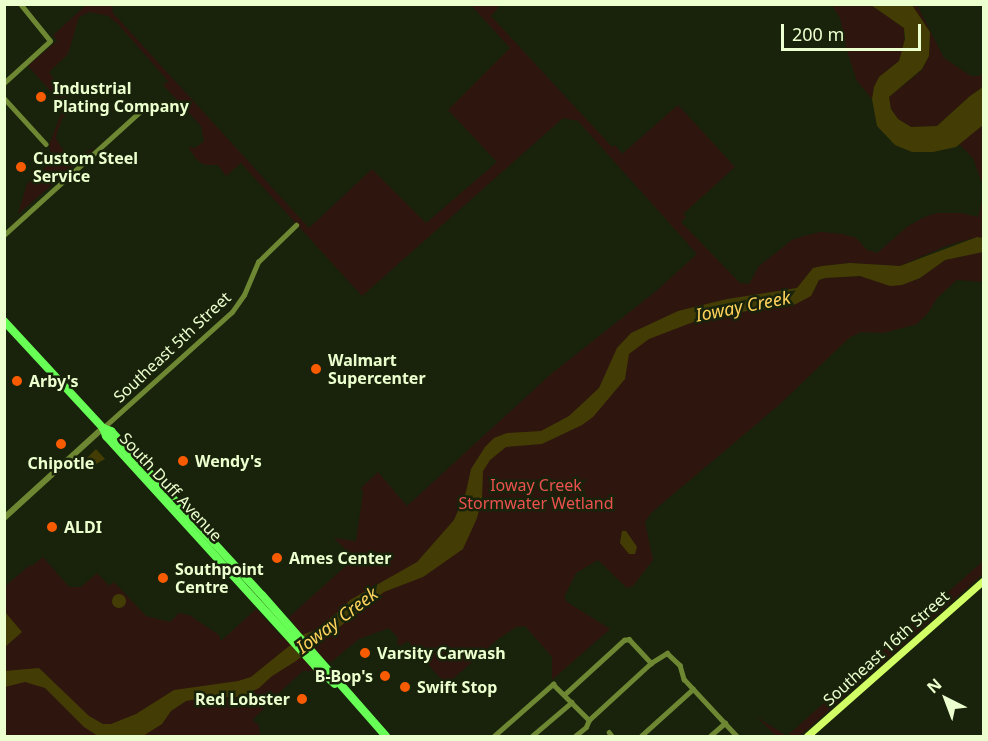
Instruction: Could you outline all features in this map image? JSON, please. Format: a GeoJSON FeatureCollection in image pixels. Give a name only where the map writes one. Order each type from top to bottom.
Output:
{"type":"FeatureCollection","features":[{"type":"Feature","properties":{"kind":"main road","name":"South Duff Avenue"},"geometry":{"type":"LineString","coordinates":[[4,321],[104,428],[111,431],[386,736]]}},
{"type":"Feature","properties":{"kind":"main road","name":"Southeast 16th Street"},"geometry":{"type":"LineString","coordinates":[[807,736],[984,580]]}},
{"type":"Feature","properties":{"kind":"street"},"geometry":{"type":"LineString","coordinates":[[4,83],[48,44],[48,36],[20,4]]}},
{"type":"Feature","properties":{"kind":"street"},"geometry":{"type":"LineString","coordinates":[[4,98],[46,144]]}},
{"type":"Feature","properties":{"kind":"street"},"geometry":{"type":"LineString","coordinates":[[4,235],[144,108]]}},
{"type":"Feature","properties":{"kind":"street","name":"Southeast 5th Street"},"geometry":{"type":"LineString","coordinates":[[104,428],[232,312],[244,295],[258,262],[296,225]]}},
{"type":"Feature","properties":{"kind":"street"},"geometry":{"type":"LineString","coordinates":[[4,518],[104,428]]}},
{"type":"Feature","properties":{"kind":"street"},"geometry":{"type":"LineString","coordinates":[[564,694],[624,640],[629,639],[651,663]]}},
{"type":"Feature","properties":{"kind":"street"},"geometry":{"type":"LineString","coordinates":[[575,736],[586,727],[589,720],[651,663],[667,653],[680,665],[684,679],[737,736]]}},
{"type":"Feature","properties":{"kind":"street"},"geometry":{"type":"LineString","coordinates":[[494,736],[553,684],[589,720]]}},
{"type":"Feature","properties":{"kind":"street"},"geometry":{"type":"LineString","coordinates":[[641,736],[693,689]]}},
{"type":"Feature","properties":{"kind":"street"},"geometry":{"type":"LineString","coordinates":[[532,736],[572,702]]}},
{"type":"Feature","properties":{"kind":"street"},"geometry":{"type":"LineString","coordinates":[[710,736],[725,723]]}},
{"type":"Feature","properties":{"kind":"green space","name":"Ioway Creek Stormwater Wetland"},"geometry":{"type":"Polygon","coordinates":[[[470,4],[500,5],[491,16],[612,147],[615,145],[622,154],[678,105],[735,167],[683,214],[686,217],[681,222],[740,283],[749,284],[759,266],[792,240],[820,232],[843,234],[856,238],[867,250],[877,253],[908,226],[925,217],[937,213],[961,213],[978,217],[983,196],[983,238],[977,237],[946,246],[900,266],[850,263],[822,266],[808,275],[797,288],[743,297],[755,310],[788,306],[814,291],[819,280],[825,278],[860,276],[882,283],[902,285],[920,278],[945,260],[983,252],[983,282],[957,280],[937,298],[928,313],[917,324],[884,333],[861,332],[849,338],[779,405],[652,512],[645,522],[653,560],[633,586],[627,588],[598,560],[576,573],[564,597],[567,602],[610,629],[552,680],[552,657],[525,626],[516,627],[497,640],[446,685],[408,641],[400,646],[397,643],[398,638],[389,628],[359,639],[330,663],[325,659],[312,671],[303,671],[279,693],[261,702],[264,709],[252,720],[259,725],[260,736],[5,736],[4,587],[30,565],[32,566],[43,557],[69,587],[81,587],[97,573],[109,586],[114,582],[146,616],[170,622],[179,613],[189,615],[219,635],[221,641],[256,609],[282,638],[295,625],[289,617],[350,562],[350,554],[334,538],[356,541],[363,493],[361,488],[378,472],[407,506],[551,374],[655,292],[697,254],[578,121],[563,118],[362,296],[241,163],[226,176],[218,165],[205,165],[197,160],[188,147],[195,148],[204,141],[201,126],[163,85],[168,81],[117,23],[108,16],[90,12],[79,17],[68,54],[49,72],[74,108],[63,117],[58,129],[56,138],[61,147],[68,154],[77,156],[95,148],[18,214],[27,184],[53,160],[49,145],[64,106],[28,66],[57,41],[53,35],[86,5],[112,5],[113,13],[309,228],[372,169],[426,223],[497,162],[448,110],[510,48],[470,4]]]}},
{"type":"Feature","properties":{"kind":"green space"},"geometry":{"type":"Polygon","coordinates":[[[832,5],[871,5],[904,28],[904,50],[899,61],[874,87],[872,99],[857,81],[840,18],[832,5]]]}},
{"type":"Feature","properties":{"kind":"green space"},"geometry":{"type":"Polygon","coordinates":[[[912,5],[917,5],[944,58],[971,76],[979,76],[983,73],[983,87],[937,126],[911,127],[898,119],[891,109],[889,97],[922,70],[929,56],[930,32],[912,5]]]}},
{"type":"Feature","properties":{"kind":"green space"},"geometry":{"type":"Polygon","coordinates":[[[983,125],[983,186],[973,158],[959,144],[983,125]]]}},
{"type":"Feature","properties":{"kind":"green space"},"geometry":{"type":"Polygon","coordinates":[[[983,561],[983,574],[800,736],[787,736],[983,561]]]}},
{"type":"Feature","properties":{"kind":"green space"},"geometry":{"type":"Polygon","coordinates":[[[757,717],[787,736],[776,736],[757,717]]]}},
{"type":"Feature","properties":{"kind":"water"},"geometry":{"type":"Polygon","coordinates":[[[871,5],[912,5],[930,32],[929,56],[922,69],[889,97],[891,109],[898,119],[911,127],[937,126],[983,87],[983,125],[956,147],[933,152],[912,152],[895,145],[877,126],[872,99],[874,87],[879,77],[899,61],[905,39],[904,28],[871,5]]]}},
{"type":"Feature","properties":{"kind":"water","name":"Ioway Creek"},"geometry":{"type":"Polygon","coordinates":[[[977,237],[983,238],[983,252],[945,260],[920,278],[902,285],[890,286],[860,276],[825,278],[819,280],[811,296],[794,305],[709,316],[649,339],[629,354],[625,379],[593,417],[582,425],[542,444],[506,447],[490,460],[483,471],[482,499],[477,518],[463,549],[423,577],[384,592],[296,661],[272,676],[259,688],[241,697],[209,697],[186,701],[171,711],[162,724],[143,736],[98,736],[84,727],[45,688],[25,682],[5,687],[5,671],[39,668],[89,716],[103,724],[111,724],[136,714],[174,690],[251,677],[304,634],[316,630],[350,600],[417,562],[454,520],[466,492],[471,469],[485,447],[494,438],[507,433],[541,431],[569,416],[599,388],[617,348],[631,333],[678,311],[727,299],[797,288],[813,268],[850,263],[900,266],[977,237]]]}},
{"type":"Feature","properties":{"kind":"water"},"geometry":{"type":"Polygon","coordinates":[[[96,449],[105,459],[91,467],[85,460],[96,449]]]}},
{"type":"Feature","properties":{"kind":"water"},"geometry":{"type":"Polygon","coordinates":[[[622,531],[626,531],[637,547],[635,554],[629,554],[620,543],[622,531]]]}},
{"type":"Feature","properties":{"kind":"water"},"geometry":{"type":"Polygon","coordinates":[[[119,594],[124,596],[126,601],[124,606],[119,608],[114,606],[112,601],[114,596],[119,594]]]}},
{"type":"Feature","properties":{"kind":"water"},"geometry":{"type":"Polygon","coordinates":[[[5,612],[22,632],[4,647],[5,612]]]}},
{"type":"Feature","properties":{"kind":"place","name":"Industrial Plating Company"},"geometry":{"type":"Point","coordinates":[41,97]}},
{"type":"Feature","properties":{"kind":"place","name":"Custom Steel Service"},"geometry":{"type":"Point","coordinates":[21,167]}},
{"type":"Feature","properties":{"kind":"place","name":"Walmart Supercenter"},"geometry":{"type":"Point","coordinates":[316,369]}},
{"type":"Feature","properties":{"kind":"place","name":"Arby's"},"geometry":{"type":"Point","coordinates":[17,381]}},
{"type":"Feature","properties":{"kind":"place","name":"Chipotle"},"geometry":{"type":"Point","coordinates":[61,444]}},
{"type":"Feature","properties":{"kind":"place","name":"Wendy's"},"geometry":{"type":"Point","coordinates":[183,461]}},
{"type":"Feature","properties":{"kind":"place","name":"ALDI"},"geometry":{"type":"Point","coordinates":[52,527]}},
{"type":"Feature","properties":{"kind":"place","name":"Ames Center"},"geometry":{"type":"Point","coordinates":[277,558]}},
{"type":"Feature","properties":{"kind":"place","name":"Southpoint Centre"},"geometry":{"type":"Point","coordinates":[163,578]}},
{"type":"Feature","properties":{"kind":"place","name":"Varsity Carwash"},"geometry":{"type":"Point","coordinates":[365,653]}},
{"type":"Feature","properties":{"kind":"place","name":"B-Bop's"},"geometry":{"type":"Point","coordinates":[385,676]}},
{"type":"Feature","properties":{"kind":"place","name":"Swift Stop"},"geometry":{"type":"Point","coordinates":[405,687]}},
{"type":"Feature","properties":{"kind":"place","name":"Red Lobster"},"geometry":{"type":"Point","coordinates":[302,699]}}]}
